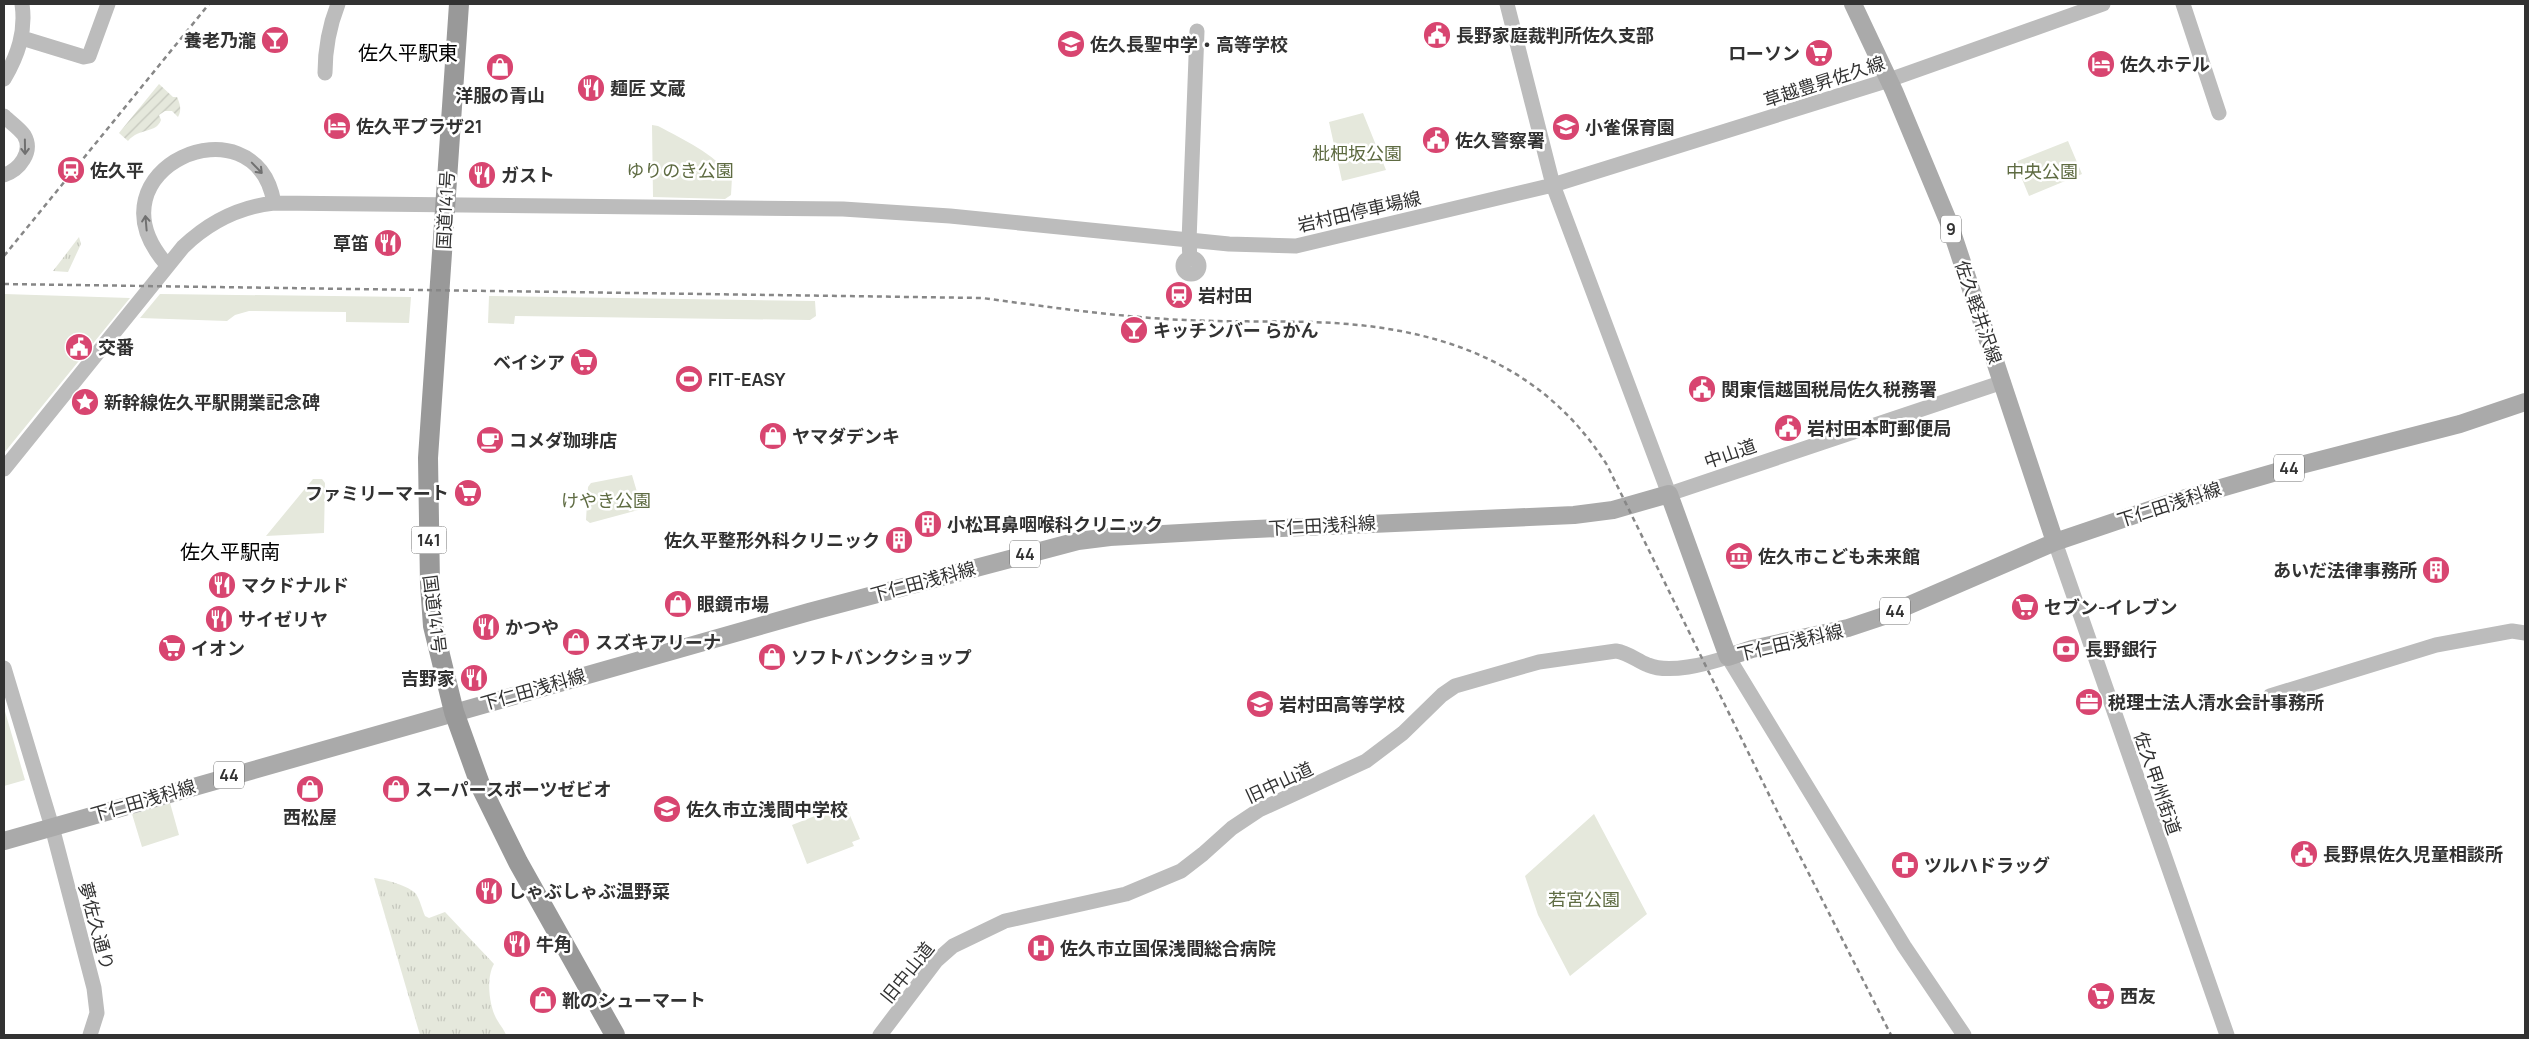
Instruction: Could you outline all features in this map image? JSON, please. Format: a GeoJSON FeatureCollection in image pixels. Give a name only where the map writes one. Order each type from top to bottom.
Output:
{"type":"FeatureCollection","features":[{"type":"Feature","properties":{"kind":"highway","name":"国道141号"},"geometry":{"type":"LineString","coordinates":[[439,206],[447,4]]}},
{"type":"Feature","properties":{"kind":"highway","name":"国道141号"},"geometry":{"type":"LineString","coordinates":[[459,4],[418,422],[416,545],[420,622],[448,714],[458,760],[488,830],[602,1035]]}},
{"type":"Feature","properties":{"kind":"highway","name":"国道141号"},"geometry":{"type":"LineString","coordinates":[[448,714],[502,830],[615,1035]]}},
{"type":"Feature","properties":{"kind":"main road","name":"佐久軽井沢線"},"geometry":{"type":"LineString","coordinates":[[1853,4],[1889,80],[1946,217],[2003,382],[2054,542]]}},
{"type":"Feature","properties":{"kind":"main road","name":"下仁田浅科線"},"geometry":{"type":"LineString","coordinates":[[4,841],[809,612],[1078,541],[1110,536],[1574,515],[1614,510],[1669,494],[1728,656],[1848,628],[1884,616],[2054,542],[2193,496],[2297,466],[2460,424],[2525,402]]}},
{"type":"Feature","properties":{"kind":"street"},"geometry":{"type":"LineString","coordinates":[[4,79],[18,53],[22,38],[22,4]]}},
{"type":"Feature","properties":{"kind":"street"},"geometry":{"type":"LineString","coordinates":[[22,38],[84,57],[89,56],[108,4]]}},
{"type":"Feature","properties":{"kind":"street"},"geometry":{"type":"LineString","coordinates":[[325,73],[328,34],[338,4]]}},
{"type":"Feature","properties":{"kind":"street"},"geometry":{"type":"LineString","coordinates":[[1507,4],[1553,185],[1669,494]]}},
{"type":"Feature","properties":{"kind":"street","name":"草越豊昇佐久線"},"geometry":{"type":"LineString","coordinates":[[1553,185],[1889,80],[2103,4]]}},
{"type":"Feature","properties":{"kind":"street"},"geometry":{"type":"LineString","coordinates":[[2183,4],[2219,114]]}},
{"type":"Feature","properties":{"kind":"street"},"geometry":{"type":"LineString","coordinates":[[1190,259],[1189,241],[1197,31]]}},
{"type":"Feature","properties":{"kind":"street"},"geometry":{"type":"LineString","coordinates":[[4,116],[22,134],[27,147],[25,158],[16,169],[4,175]]}},
{"type":"Feature","properties":{"kind":"street"},"geometry":{"type":"LineString","coordinates":[[167,265],[149,240],[145,211],[149,191],[161,172],[174,160],[200,150],[219,150],[236,154],[251,162],[261,172],[272,189],[274,203]]}},
{"type":"Feature","properties":{"kind":"street","name":"岩村田停車場線"},"geometry":{"type":"LineString","coordinates":[[4,470],[167,265],[197,234],[211,224],[247,208],[274,203],[851,210],[958,217],[1189,241],[1267,247],[1296,246],[1553,185]]}},
{"type":"Feature","properties":{"kind":"street","name":"中山道"},"geometry":{"type":"LineString","coordinates":[[1669,494],[2003,382]]}},
{"type":"Feature","properties":{"kind":"street","name":"佐久甲州街道"},"geometry":{"type":"LineString","coordinates":[[2054,542],[2227,1035]]}},
{"type":"Feature","properties":{"kind":"street"},"geometry":{"type":"LineString","coordinates":[[2270,696],[2429,647],[2512,631],[2525,633]]}},
{"type":"Feature","properties":{"kind":"street","name":"旧中山道"},"geometry":{"type":"LineString","coordinates":[[880,1035],[936,961],[953,946],[1005,922],[1126,894],[1181,871],[1245,819],[1366,760],[1403,733],[1442,695],[1455,686],[1539,662],[1605,652],[1626,653],[1653,667],[1704,664],[1728,656]]}},
{"type":"Feature","properties":{"kind":"street"},"geometry":{"type":"LineString","coordinates":[[1728,656],[1904,946],[1964,1035]]}},
{"type":"Feature","properties":{"kind":"street","name":"夢佐久通り"},"geometry":{"type":"LineString","coordinates":[[4,668],[52,827],[94,988],[97,1013],[90,1035]]}},
{"type":"Feature","properties":{"kind":"green space"},"geometry":{"type":"Polygon","coordinates":[[[159,84],[173,97],[177,97],[180,107],[178,117],[172,111],[165,111],[159,115],[161,120],[159,124],[128,141],[119,133],[159,84]]]}},
{"type":"Feature","properties":{"kind":"green space","name":"枇杷坂公園"},"geometry":{"type":"Polygon","coordinates":[[[1363,113],[1386,170],[1342,181],[1329,122],[1363,113]]]}},
{"type":"Feature","properties":{"kind":"green space","name":"ゆりのき公園"},"geometry":{"type":"Polygon","coordinates":[[[652,125],[658,126],[688,142],[724,168],[732,177],[731,195],[725,199],[653,197],[652,125]]]}},
{"type":"Feature","properties":{"kind":"green space","name":"中央公園"},"geometry":{"type":"Polygon","coordinates":[[[2068,141],[2082,174],[2029,196],[2015,162],[2068,141]]]}},
{"type":"Feature","properties":{"kind":"green space"},"geometry":{"type":"Polygon","coordinates":[[[79,237],[81,244],[68,272],[53,271],[79,237]]]}},
{"type":"Feature","properties":{"kind":"green space"},"geometry":{"type":"Polygon","coordinates":[[[4,294],[130,298],[4,453],[4,294]]]}},
{"type":"Feature","properties":{"kind":"green space"},"geometry":{"type":"Polygon","coordinates":[[[160,294],[411,297],[409,323],[346,322],[346,312],[249,311],[235,315],[227,321],[140,318],[160,294]]]}},
{"type":"Feature","properties":{"kind":"green space"},"geometry":{"type":"Polygon","coordinates":[[[489,296],[815,301],[816,316],[810,320],[515,316],[514,324],[488,323],[489,296]]]}},
{"type":"Feature","properties":{"kind":"green space","name":"けやき公園"},"geometry":{"type":"Polygon","coordinates":[[[632,475],[642,509],[590,523],[586,520],[588,487],[591,483],[632,475]]]}},
{"type":"Feature","properties":{"kind":"green space"},"geometry":{"type":"Polygon","coordinates":[[[313,479],[322,479],[325,483],[324,533],[266,536],[313,479]]]}},
{"type":"Feature","properties":{"kind":"green space"},"geometry":{"type":"Polygon","coordinates":[[[4,708],[25,780],[4,786],[4,708]]]}},
{"type":"Feature","properties":{"kind":"green space"},"geometry":{"type":"Polygon","coordinates":[[[170,803],[179,835],[142,847],[132,814],[170,803]]]}},
{"type":"Feature","properties":{"kind":"green space"},"geometry":{"type":"Polygon","coordinates":[[[840,806],[841,808],[846,806],[860,839],[852,842],[854,846],[807,864],[792,825],[840,806]]]}},
{"type":"Feature","properties":{"kind":"green space","name":"若宮公園"},"geometry":{"type":"Polygon","coordinates":[[[1594,814],[1647,914],[1570,976],[1538,915],[1525,876],[1594,814]]]}},
{"type":"Feature","properties":{"kind":"green space"},"geometry":{"type":"Polygon","coordinates":[[[374,878],[397,883],[413,891],[425,916],[429,918],[445,912],[494,964],[489,983],[490,999],[497,1020],[506,1035],[420,1035],[374,878]]]}},
{"type":"Feature","properties":{"kind":"railway"},"geometry":{"type":"LineString","coordinates":[[4,256],[209,4]]}},
{"type":"Feature","properties":{"kind":"railway"},"geometry":{"type":"LineString","coordinates":[[4,284],[982,298],[1160,319],[1310,322],[1355,325],[1398,331],[1439,340],[1478,354],[1515,374],[1549,398],[1580,428],[1607,465],[1779,815],[1891,1035]]}},
{"type":"Feature","properties":{"kind":"place","name":"長野家庭裁判所佐久支部"},"geometry":{"type":"Point","coordinates":[1437,35]}},
{"type":"Feature","properties":{"kind":"place","name":"養老乃瀧"},"geometry":{"type":"Point","coordinates":[275,40]}},
{"type":"Feature","properties":{"kind":"place","name":"佐久長聖中学・高等学校"},"geometry":{"type":"Point","coordinates":[1071,44]}},
{"type":"Feature","properties":{"kind":"place","name":"ローソン"},"geometry":{"type":"Point","coordinates":[1819,53]}},
{"type":"Feature","properties":{"kind":"place","name":"佐久ホテル"},"geometry":{"type":"Point","coordinates":[2101,64]}},
{"type":"Feature","properties":{"kind":"place","name":"洋服の青山"},"geometry":{"type":"Point","coordinates":[500,67]}},
{"type":"Feature","properties":{"kind":"place","name":"麺匠 文蔵"},"geometry":{"type":"Point","coordinates":[591,88]}},
{"type":"Feature","properties":{"kind":"place","name":"佐久平プラザ21"},"geometry":{"type":"Point","coordinates":[337,126]}},
{"type":"Feature","properties":{"kind":"place","name":"小雀保育園"},"geometry":{"type":"Point","coordinates":[1566,127]}},
{"type":"Feature","properties":{"kind":"place","name":"佐久警察署"},"geometry":{"type":"Point","coordinates":[1436,140]}},
{"type":"Feature","properties":{"kind":"place","name":"佐久平"},"geometry":{"type":"Point","coordinates":[71,170]}},
{"type":"Feature","properties":{"kind":"place","name":"ガスト"},"geometry":{"type":"Point","coordinates":[482,175]}},
{"type":"Feature","properties":{"kind":"place","name":"草笛"},"geometry":{"type":"Point","coordinates":[388,243]}},
{"type":"Feature","properties":{"kind":"place","name":"岩村田"},"geometry":{"type":"Point","coordinates":[1179,295]}},
{"type":"Feature","properties":{"kind":"place","name":"キッチンバー らかん"},"geometry":{"type":"Point","coordinates":[1134,330]}},
{"type":"Feature","properties":{"kind":"place","name":"交番"},"geometry":{"type":"Point","coordinates":[79,347]}},
{"type":"Feature","properties":{"kind":"place","name":"ベイシア"},"geometry":{"type":"Point","coordinates":[584,362]}},
{"type":"Feature","properties":{"kind":"place","name":"FIT-EASY"},"geometry":{"type":"Point","coordinates":[689,379]}},
{"type":"Feature","properties":{"kind":"place","name":"関東信越国税局佐久税務署"},"geometry":{"type":"Point","coordinates":[1702,389]}},
{"type":"Feature","properties":{"kind":"place","name":"新幹線佐久平駅開業記念碑"},"geometry":{"type":"Point","coordinates":[85,402]}},
{"type":"Feature","properties":{"kind":"place","name":"岩村田本町郵便局"},"geometry":{"type":"Point","coordinates":[1788,428]}},
{"type":"Feature","properties":{"kind":"place","name":"ヤマダデンキ"},"geometry":{"type":"Point","coordinates":[773,436]}},
{"type":"Feature","properties":{"kind":"place","name":"コメダ珈琲店"},"geometry":{"type":"Point","coordinates":[490,440]}},
{"type":"Feature","properties":{"kind":"place","name":"ファミリーマート"},"geometry":{"type":"Point","coordinates":[468,493]}},
{"type":"Feature","properties":{"kind":"place","name":"小松耳鼻咽喉科クリニック"},"geometry":{"type":"Point","coordinates":[928,524]}},
{"type":"Feature","properties":{"kind":"place","name":"佐久平整形外科クリニック"},"geometry":{"type":"Point","coordinates":[899,540]}},
{"type":"Feature","properties":{"kind":"place","name":"佐久市こども未来館"},"geometry":{"type":"Point","coordinates":[1739,556]}},
{"type":"Feature","properties":{"kind":"place","name":"あいだ法律事務所"},"geometry":{"type":"Point","coordinates":[2436,570]}},
{"type":"Feature","properties":{"kind":"place","name":"マクドナルド"},"geometry":{"type":"Point","coordinates":[222,585]}},
{"type":"Feature","properties":{"kind":"place","name":"眼鏡市場"},"geometry":{"type":"Point","coordinates":[678,604]}},
{"type":"Feature","properties":{"kind":"place","name":"セブン-イレブン"},"geometry":{"type":"Point","coordinates":[2025,607]}},
{"type":"Feature","properties":{"kind":"place","name":"サイゼリヤ"},"geometry":{"type":"Point","coordinates":[219,619]}},
{"type":"Feature","properties":{"kind":"place","name":"かつや"},"geometry":{"type":"Point","coordinates":[486,627]}},
{"type":"Feature","properties":{"kind":"place","name":"スズキアリーナ"},"geometry":{"type":"Point","coordinates":[576,642]}},
{"type":"Feature","properties":{"kind":"place","name":"イオン"},"geometry":{"type":"Point","coordinates":[172,648]}},
{"type":"Feature","properties":{"kind":"place","name":"長野銀行"},"geometry":{"type":"Point","coordinates":[2066,649]}},
{"type":"Feature","properties":{"kind":"place","name":"ソフトバンクショップ"},"geometry":{"type":"Point","coordinates":[772,657]}},
{"type":"Feature","properties":{"kind":"place","name":"吉野家"},"geometry":{"type":"Point","coordinates":[474,678]}},
{"type":"Feature","properties":{"kind":"place","name":"税理士法人清水会計事務所"},"geometry":{"type":"Point","coordinates":[2089,702]}},
{"type":"Feature","properties":{"kind":"place","name":"岩村田高等学校"},"geometry":{"type":"Point","coordinates":[1260,704]}},
{"type":"Feature","properties":{"kind":"place","name":"西松屋"},"geometry":{"type":"Point","coordinates":[310,789]}},
{"type":"Feature","properties":{"kind":"place","name":"スーパースポーツゼビオ"},"geometry":{"type":"Point","coordinates":[396,789]}},
{"type":"Feature","properties":{"kind":"place","name":"佐久市立浅間中学校"},"geometry":{"type":"Point","coordinates":[667,809]}},
{"type":"Feature","properties":{"kind":"place","name":"長野県佐久児童相談所"},"geometry":{"type":"Point","coordinates":[2304,854]}},
{"type":"Feature","properties":{"kind":"place","name":"ツルハドラッグ"},"geometry":{"type":"Point","coordinates":[1905,865]}},
{"type":"Feature","properties":{"kind":"place","name":"しゃぶしゃぶ温野菜"},"geometry":{"type":"Point","coordinates":[489,891]}},
{"type":"Feature","properties":{"kind":"place","name":"牛角"},"geometry":{"type":"Point","coordinates":[517,944]}},
{"type":"Feature","properties":{"kind":"place","name":"佐久市立国保浅間総合病院"},"geometry":{"type":"Point","coordinates":[1041,948]}},
{"type":"Feature","properties":{"kind":"place","name":"西友"},"geometry":{"type":"Point","coordinates":[2101,996]}},
{"type":"Feature","properties":{"kind":"place","name":"靴のシューマート"},"geometry":{"type":"Point","coordinates":[543,1000]}},
{"type":"Feature","properties":{"kind":"district","name":"佐久平駅東"},"geometry":{"type":"Point","coordinates":[408,52]}},
{"type":"Feature","properties":{"kind":"district","name":"佐久平駅南"},"geometry":{"type":"Point","coordinates":[230,551]}}]}
